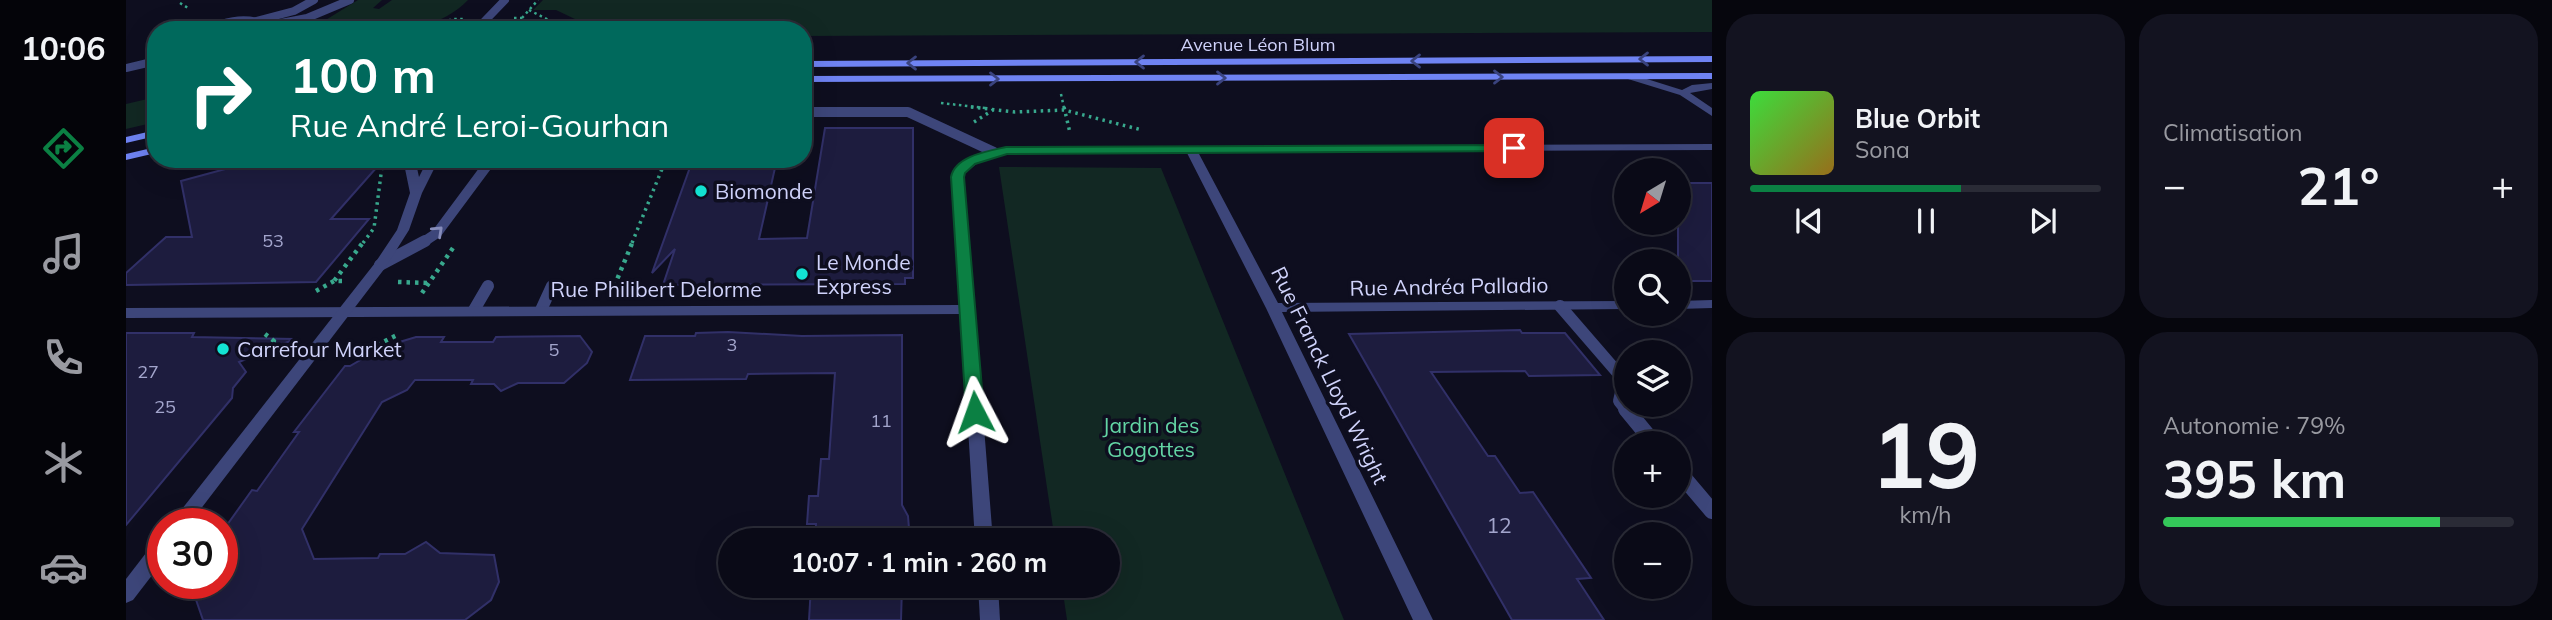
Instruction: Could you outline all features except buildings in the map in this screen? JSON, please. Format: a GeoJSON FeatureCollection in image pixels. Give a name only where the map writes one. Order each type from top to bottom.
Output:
{"type":"FeatureCollection","features":[{"type":"Feature","properties":{"kind":"main road","name":"Avenue Léon Blum"},"geometry":{"type":"LineString","coordinates":[[812,64],[1712,59]]}},
{"type":"Feature","properties":{"kind":"main road","name":"Avenue Léon Blum"},"geometry":{"type":"LineString","coordinates":[[812,79],[1712,76]]}},
{"type":"Feature","properties":{"kind":"main road"},"geometry":{"type":"LineString","coordinates":[[126,140],[147,135]]}},
{"type":"Feature","properties":{"kind":"main road"},"geometry":{"type":"LineString","coordinates":[[126,157],[147,152]]}},
{"type":"Feature","properties":{"kind":"street"},"geometry":{"type":"LineString","coordinates":[[1631,77],[1683,93],[1712,113]]}},
{"type":"Feature","properties":{"kind":"street"},"geometry":{"type":"LineString","coordinates":[[1683,93],[1692,88],[1712,86]]}},
{"type":"Feature","properties":{"kind":"street"},"geometry":{"type":"LineString","coordinates":[[983,528],[958,172],[971,161],[994,152],[1712,147]]}},
{"type":"Feature","properties":{"kind":"street","name":"Rue Franck Lloyd Wright"},"geometry":{"type":"LineString","coordinates":[[1192,151],[1273,307],[1423,620]]}},
{"type":"Feature","properties":{"kind":"street"},"geometry":{"type":"LineString","coordinates":[[412,168],[416,193]]}},
{"type":"Feature","properties":{"kind":"street"},"geometry":{"type":"LineString","coordinates":[[191,508],[380,265],[403,230],[416,193],[429,168]]}},
{"type":"Feature","properties":{"kind":"street"},"geometry":{"type":"LineString","coordinates":[[1691,304],[1712,304]]}},
{"type":"Feature","properties":{"kind":"street","name":"Rue Andréa Palladio"},"geometry":{"type":"LineString","coordinates":[[1273,307],[1614,305]]}},
{"type":"Feature","properties":{"kind":"street","name":"Rue Philibert Delorme"},"geometry":{"type":"LineString","coordinates":[[126,313],[968,309]]}},
{"type":"Feature","properties":{"kind":"street"},"geometry":{"type":"LineString","coordinates":[[126,594],[147,567]]}},
{"type":"Feature","properties":{"kind":"street"},"geometry":{"type":"LineString","coordinates":[[989,598],[990,620]]}},
{"type":"Feature","properties":{"kind":"lane"},"geometry":{"type":"LineString","coordinates":[[270,21],[314,0]]}},
{"type":"Feature","properties":{"kind":"lane"},"geometry":{"type":"LineString","coordinates":[[296,21],[330,12],[350,0]]}},
{"type":"Feature","properties":{"kind":"lane"},"geometry":{"type":"LineString","coordinates":[[485,21],[505,0]]}},
{"type":"Feature","properties":{"kind":"lane"},"geometry":{"type":"LineString","coordinates":[[126,68],[147,63]]}},
{"type":"Feature","properties":{"kind":"lane"},"geometry":{"type":"LineString","coordinates":[[812,112],[908,112],[994,152]]}},
{"type":"Feature","properties":{"kind":"lane"},"geometry":{"type":"LineString","coordinates":[[380,265],[403,255],[437,233],[485,168]]}},
{"type":"Feature","properties":{"kind":"lane"},"geometry":{"type":"LineString","coordinates":[[474,310],[488,286]]}},
{"type":"Feature","properties":{"kind":"lane"},"geometry":{"type":"LineString","coordinates":[[541,310],[552,286]]}},
{"type":"Feature","properties":{"kind":"lane"},"geometry":{"type":"LineString","coordinates":[[1560,306],[1624,380],[1619,401],[1644,431]]}},
{"type":"Feature","properties":{"kind":"lane"},"geometry":{"type":"LineString","coordinates":[[1691,486],[1712,511]]}},
{"type":"Feature","properties":{"kind":"path"},"geometry":{"type":"LineString","coordinates":[[527,21],[522,18],[538,0]]}},
{"type":"Feature","properties":{"kind":"path"},"geometry":{"type":"LineString","coordinates":[[180,3],[188,8]]}},
{"type":"Feature","properties":{"kind":"path"},"geometry":{"type":"LineString","coordinates":[[529,10],[550,21]]}},
{"type":"Feature","properties":{"kind":"path"},"geometry":{"type":"LineString","coordinates":[[447,21],[453,19]]}},
{"type":"Feature","properties":{"kind":"path"},"geometry":{"type":"LineString","coordinates":[[1060,90],[1067,121]]}},
{"type":"Feature","properties":{"kind":"path"},"geometry":{"type":"LineString","coordinates":[[929,102],[1015,112],[1064,110],[1151,132]]}},
{"type":"Feature","properties":{"kind":"path"},"geometry":{"type":"LineString","coordinates":[[978,119],[994,110]]}},
{"type":"Feature","properties":{"kind":"path"},"geometry":{"type":"LineString","coordinates":[[350,281],[334,281],[374,228],[382,168]]}},
{"type":"Feature","properties":{"kind":"path"},"geometry":{"type":"LineString","coordinates":[[609,298],[662,168]]}},
{"type":"Feature","properties":{"kind":"path"},"geometry":{"type":"LineString","coordinates":[[398,282],[429,283]]}},
{"type":"Feature","properties":{"kind":"path"},"geometry":{"type":"LineString","coordinates":[[266,327],[261,334],[267,334],[274,341],[266,355],[283,355]]}},
{"type":"Feature","properties":{"kind":"path"},"geometry":{"type":"LineString","coordinates":[[334,356],[355,356],[384,340],[404,333]]}},
{"type":"Feature","properties":{"kind":"green space"},"geometry":{"type":"Polygon","coordinates":[[[358,0],[382,0],[373,8],[379,9],[392,0],[468,0],[452,13],[435,21],[324,21],[358,0]]]}},
{"type":"Feature","properties":{"kind":"green space"},"geometry":{"type":"Polygon","coordinates":[[[543,0],[1712,0],[1712,32],[812,36],[812,21],[579,21],[556,10],[533,10],[543,0]]]}},
{"type":"Feature","properties":{"kind":"green space"},"geometry":{"type":"Polygon","coordinates":[[[147,99],[147,124],[126,129],[126,104],[147,99]]]}},
{"type":"Feature","properties":{"kind":"green space","name":"Jardin des Gogottes"},"geometry":{"type":"Polygon","coordinates":[[[999,167],[1161,168],[1344,620],[1067,620],[1064,598],[1120,598],[1120,528],[1053,528],[999,167]]]}},
{"type":"Feature","properties":{"kind":"place","name":"Biomonde"},"geometry":{"type":"Point","coordinates":[701,191]}},
{"type":"Feature","properties":{"kind":"place","name":"Le Monde Express"},"geometry":{"type":"Point","coordinates":[802,274]}},
{"type":"Feature","properties":{"kind":"place","name":"Carrefour Market"},"geometry":{"type":"Point","coordinates":[223,349]}},
{"type":"Feature","properties":{"kind":"route"},"geometry":{"type":"LineString","coordinates":[[975,412],[958,172],[981,156],[1006,150],[1514,148]]}}]}
